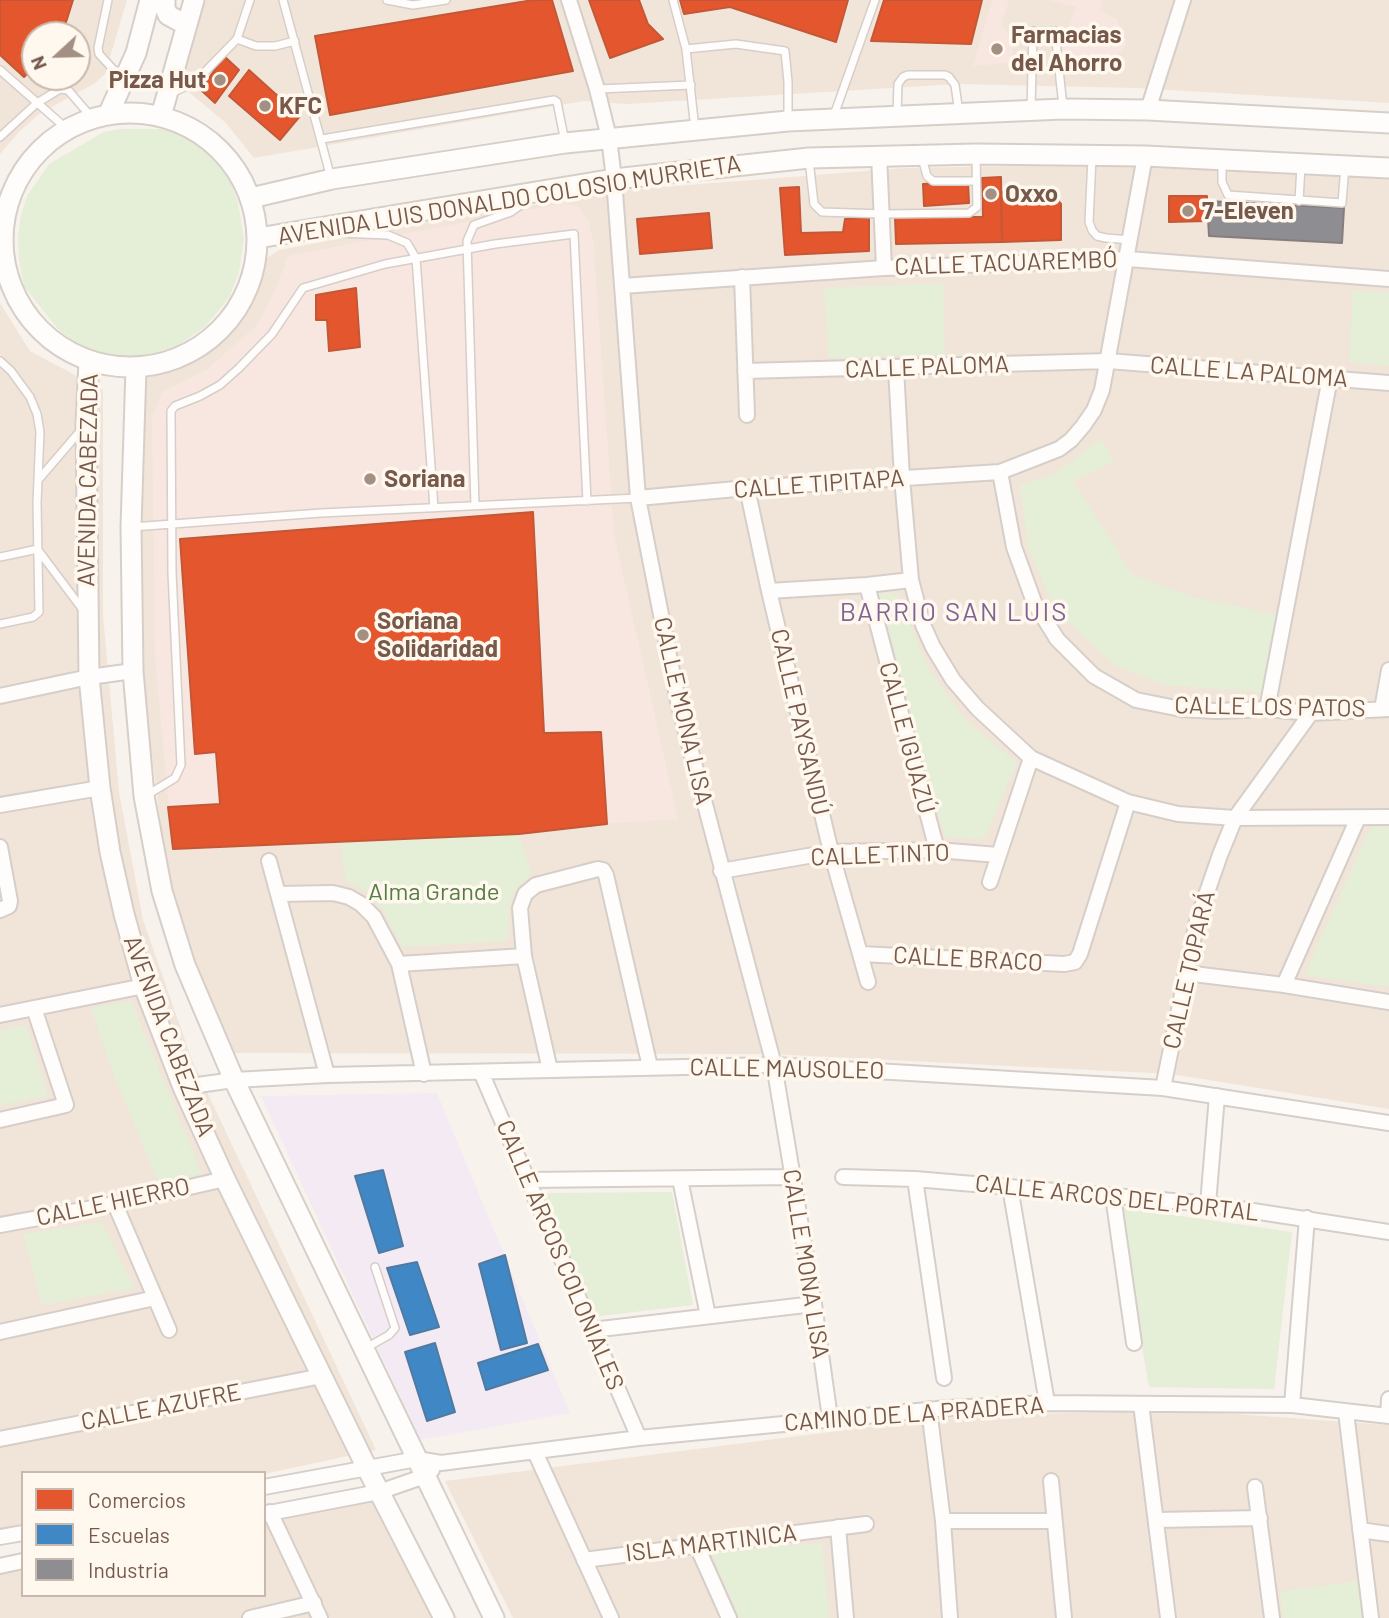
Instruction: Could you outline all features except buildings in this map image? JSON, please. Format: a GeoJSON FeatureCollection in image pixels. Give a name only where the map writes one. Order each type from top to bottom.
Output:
{"type":"FeatureCollection","features":[{"type":"Feature","properties":{"kind":"main road"},"geometry":{"type":"LineString","coordinates":[[100,117],[124,80],[136,53],[150,0]]}},
{"type":"Feature","properties":{"kind":"main road"},"geometry":{"type":"LineString","coordinates":[[165,0],[164,8],[168,15],[186,24]]}},
{"type":"Feature","properties":{"kind":"main road"},"geometry":{"type":"LineString","coordinates":[[161,116],[194,0]]}},
{"type":"Feature","properties":{"kind":"main road","name":"AVENIDA LUIS DONALDO COLOSIO MURRIETA"},"geometry":{"type":"LineString","coordinates":[[251,198],[332,179],[565,143],[788,121],[1063,109],[1148,110],[1389,123]]}},
{"type":"Feature","properties":{"kind":"main road"},"geometry":{"type":"LineString","coordinates":[[122,112],[161,116],[200,133],[230,161],[251,198],[258,238],[253,277],[236,313],[209,341],[175,361],[136,368],[89,362],[58,345],[6,292],[2,253],[4,206],[17,181],[38,152],[67,129],[122,112]]}},
{"type":"Feature","properties":{"kind":"main road","name":"AVENIDA LUIS DONALDO COLOSIO MURRIETA"},"geometry":{"type":"LineString","coordinates":[[258,238],[614,179],[809,158],[976,154],[1145,156],[1389,168]]}},
{"type":"Feature","properties":{"kind":"main road","name":"AVENIDA CABEZADA"},"geometry":{"type":"LineString","coordinates":[[89,362],[86,424],[89,677],[100,788],[118,889],[144,986],[183,1087],[225,1179],[443,1618]]}},
{"type":"Feature","properties":{"kind":"main road","name":"AVENIDA CABEZADA"},"geometry":{"type":"LineString","coordinates":[[136,368],[131,527],[134,671],[144,796],[162,891],[185,965],[234,1080],[494,1618]]}},
{"type":"Feature","properties":{"kind":"street","name":"CALLE MONA LISA"},"geometry":{"type":"LineString","coordinates":[[569,0],[597,89],[609,138],[638,498],[678,706],[774,1065],[830,1418]]}},
{"type":"Feature","properties":{"kind":"street"},"geometry":{"type":"LineString","coordinates":[[1148,110],[1179,1]]}},
{"type":"Feature","properties":{"kind":"street"},"geometry":{"type":"LineString","coordinates":[[879,155],[884,268]]}},
{"type":"Feature","properties":{"kind":"street"},"geometry":{"type":"LineString","coordinates":[[1108,361],[1145,156]]}},
{"type":"Feature","properties":{"kind":"street","name":"CALLE TACUAREMBÓ"},"geometry":{"type":"LineString","coordinates":[[622,286],[884,268],[1128,259],[1389,279]]}},
{"type":"Feature","properties":{"kind":"street"},"geometry":{"type":"LineString","coordinates":[[742,277],[747,415]]}},
{"type":"Feature","properties":{"kind":"street","name":"CALLE PALOMA"},"geometry":{"type":"LineString","coordinates":[[745,371],[1108,361]]}},
{"type":"Feature","properties":{"kind":"street","name":"CALLE LA PALOMA"},"geometry":{"type":"LineString","coordinates":[[1108,361],[1389,383]]}},
{"type":"Feature","properties":{"kind":"street","name":"CALLE TIPITAPA"},"geometry":{"type":"LineString","coordinates":[[638,498],[747,488],[1000,472],[1043,456],[1071,440],[1094,410],[1102,390],[1108,361]]}},
{"type":"Feature","properties":{"kind":"street"},"geometry":{"type":"LineString","coordinates":[[896,368],[911,580],[923,625],[933,648],[953,680],[977,708],[1031,758],[1128,802],[1178,814],[1235,818],[1389,817]]}},
{"type":"Feature","properties":{"kind":"street"},"geometry":{"type":"LineString","coordinates":[[1267,709],[1330,378]]}},
{"type":"Feature","properties":{"kind":"street","name":"CALLE LOS PATOS"},"geometry":{"type":"LineString","coordinates":[[1000,472],[1014,547],[1034,602],[1057,639],[1094,676],[1136,700],[1181,709],[1267,709],[1311,713],[1386,709]]}},
{"type":"Feature","properties":{"kind":"street","name":"CALLE PAYSANDÚ"},"geometry":{"type":"LineString","coordinates":[[747,488],[831,852],[868,982]]}},
{"type":"Feature","properties":{"kind":"street"},"geometry":{"type":"LineString","coordinates":[[769,591],[911,580]]}},
{"type":"Feature","properties":{"kind":"street","name":"CALLE IGUAZÚ"},"geometry":{"type":"LineString","coordinates":[[867,585],[937,850]]}},
{"type":"Feature","properties":{"kind":"street"},"geometry":{"type":"LineString","coordinates":[[1386,709],[1389,670]]}},
{"type":"Feature","properties":{"kind":"street"},"geometry":{"type":"LineString","coordinates":[[0,696],[89,677],[134,671]]}},
{"type":"Feature","properties":{"kind":"street","name":"CALLE TOPARÁ"},"geometry":{"type":"LineString","coordinates":[[1163,1088],[1197,921],[1235,818],[1311,713]]}},
{"type":"Feature","properties":{"kind":"street"},"geometry":{"type":"LineString","coordinates":[[990,882],[1031,758]]}},
{"type":"Feature","properties":{"kind":"street"},"geometry":{"type":"LineString","coordinates":[[0,805],[100,788]]}},
{"type":"Feature","properties":{"kind":"street","name":"CALLE BRACO"},"geometry":{"type":"LineString","coordinates":[[860,954],[1064,964],[1075,962],[1080,954],[1128,802]]}},
{"type":"Feature","properties":{"kind":"street"},"geometry":{"type":"LineString","coordinates":[[1284,985],[1358,818]]}},
{"type":"Feature","properties":{"kind":"street"},"geometry":{"type":"LineString","coordinates":[[0,847],[10,901],[5,908]]}},
{"type":"Feature","properties":{"kind":"street","name":"CALLE TINTO"},"geometry":{"type":"LineString","coordinates":[[721,871],[831,852],[937,850],[998,855]]}},
{"type":"Feature","properties":{"kind":"street"},"geometry":{"type":"LineString","coordinates":[[268,861],[327,1075]]}},
{"type":"Feature","properties":{"kind":"street"},"geometry":{"type":"LineString","coordinates":[[550,1070],[524,956],[520,908],[526,894],[543,882],[598,869],[603,870],[650,1067]]}},
{"type":"Feature","properties":{"kind":"street"},"geometry":{"type":"LineString","coordinates":[[278,894],[333,893],[349,897],[361,904],[374,917],[399,964],[424,1074]]}},
{"type":"Feature","properties":{"kind":"street"},"geometry":{"type":"LineString","coordinates":[[399,964],[524,956]]}},
{"type":"Feature","properties":{"kind":"street"},"geometry":{"type":"LineString","coordinates":[[1185,973],[1389,1002]]}},
{"type":"Feature","properties":{"kind":"street"},"geometry":{"type":"LineString","coordinates":[[0,1015],[144,986]]}},
{"type":"Feature","properties":{"kind":"street"},"geometry":{"type":"LineString","coordinates":[[0,1120],[66,1105],[34,1008]]}},
{"type":"Feature","properties":{"kind":"street","name":"CALLE MAUSOLEO"},"geometry":{"type":"LineString","coordinates":[[183,1087],[234,1080],[327,1075],[774,1065],[1163,1088],[1389,1123]]}},
{"type":"Feature","properties":{"kind":"street","name":"CALLE ARCOS COLONIALES"},"geometry":{"type":"LineString","coordinates":[[481,1072],[639,1438]]}},
{"type":"Feature","properties":{"kind":"street"},"geometry":{"type":"LineString","coordinates":[[1208,1204],[1217,1096]]}},
{"type":"Feature","properties":{"kind":"street"},"geometry":{"type":"LineString","coordinates":[[527,1180],[792,1177]]}},
{"type":"Feature","properties":{"kind":"street","name":"CALLE ARCOS DEL PORTAL"},"geometry":{"type":"LineString","coordinates":[[843,1177],[915,1179],[1208,1204],[1389,1233]]}},
{"type":"Feature","properties":{"kind":"street","name":"CALLE HIERRO"},"geometry":{"type":"LineString","coordinates":[[0,1225],[114,1204],[225,1179]]}},
{"type":"Feature","properties":{"kind":"street"},"geometry":{"type":"LineString","coordinates":[[680,1179],[708,1316]]}},
{"type":"Feature","properties":{"kind":"street"},"geometry":{"type":"LineString","coordinates":[[915,1179],[944,1378]]}},
{"type":"Feature","properties":{"kind":"street"},"geometry":{"type":"LineString","coordinates":[[1010,1187],[1047,1403]]}},
{"type":"Feature","properties":{"kind":"street"},"geometry":{"type":"LineString","coordinates":[[1113,1196],[1134,1343]]}},
{"type":"Feature","properties":{"kind":"street"},"geometry":{"type":"LineString","coordinates":[[114,1204],[169,1330]]}},
{"type":"Feature","properties":{"kind":"street"},"geometry":{"type":"LineString","coordinates":[[1292,1405],[1307,1218]]}},
{"type":"Feature","properties":{"kind":"street"},"geometry":{"type":"LineString","coordinates":[[0,1332],[155,1298]]}},
{"type":"Feature","properties":{"kind":"street"},"geometry":{"type":"LineString","coordinates":[[592,1330],[814,1304]]}},
{"type":"Feature","properties":{"kind":"street","name":"CALLE AZUFRE"},"geometry":{"type":"LineString","coordinates":[[0,1439],[322,1376]]}},
{"type":"Feature","properties":{"kind":"street"},"geometry":{"type":"LineString","coordinates":[[1388,1416],[1389,1399]]}},
{"type":"Feature","properties":{"kind":"street","name":"CAMINO DE LA PRADERA"},"geometry":{"type":"LineString","coordinates":[[266,1488],[367,1468],[421,1468],[441,1463],[639,1438],[929,1409],[1047,1403],[1292,1405],[1388,1416]]}},
{"type":"Feature","properties":{"kind":"street"},"geometry":{"type":"LineString","coordinates":[[1142,1404],[1168,1618]]}},
{"type":"Feature","properties":{"kind":"street"},"geometry":{"type":"LineString","coordinates":[[929,1409],[943,1521],[950,1618]]}},
{"type":"Feature","properties":{"kind":"street"},"geometry":{"type":"LineString","coordinates":[[1346,1412],[1371,1618]]}},
{"type":"Feature","properties":{"kind":"street"},"geometry":{"type":"LineString","coordinates":[[535,1452],[611,1618]]}},
{"type":"Feature","properties":{"kind":"street","name":"CAMINO DE LA PRADERA"},"geometry":{"type":"LineString","coordinates":[[267,1513],[379,1492],[421,1468]]}},
{"type":"Feature","properties":{"kind":"street"},"geometry":{"type":"LineString","coordinates":[[1051,1481],[1064,1618]]}},
{"type":"Feature","properties":{"kind":"street"},"geometry":{"type":"LineString","coordinates":[[1255,1488],[1272,1618]]}},
{"type":"Feature","properties":{"kind":"street"},"geometry":{"type":"LineString","coordinates":[[267,1513],[320,1618]]}},
{"type":"Feature","properties":{"kind":"street"},"geometry":{"type":"LineString","coordinates":[[1156,1520],[1259,1518]]}},
{"type":"Feature","properties":{"kind":"street"},"geometry":{"type":"LineString","coordinates":[[943,1521],[1054,1521]]}},
{"type":"Feature","properties":{"kind":"street","name":"ISLA MARTINICA"},"geometry":{"type":"LineString","coordinates":[[584,1560],[866,1524]]}},
{"type":"Feature","properties":{"kind":"street"},"geometry":{"type":"LineString","coordinates":[[838,1527],[846,1618]]}},
{"type":"Feature","properties":{"kind":"street"},"geometry":{"type":"LineString","coordinates":[[1360,1530],[1389,1534]]}},
{"type":"Feature","properties":{"kind":"street"},"geometry":{"type":"LineString","coordinates":[[0,1537],[21,1533]]}},
{"type":"Feature","properties":{"kind":"street"},"geometry":{"type":"LineString","coordinates":[[696,1544],[729,1618]]}},
{"type":"Feature","properties":{"kind":"street"},"geometry":{"type":"LineString","coordinates":[[0,1566],[21,1561]]}},
{"type":"Feature","properties":{"kind":"street"},"geometry":{"type":"LineString","coordinates":[[250,1618],[314,1604]]}},
{"type":"Feature","properties":{"kind":"lane"},"geometry":{"type":"LineString","coordinates":[[108,0],[99,54],[124,80]]}},
{"type":"Feature","properties":{"kind":"lane"},"geometry":{"type":"LineString","coordinates":[[167,96],[196,81],[237,38],[250,0]]}},
{"type":"Feature","properties":{"kind":"lane"},"geometry":{"type":"LineString","coordinates":[[283,0],[332,179]]}},
{"type":"Feature","properties":{"kind":"lane"},"geometry":{"type":"LineString","coordinates":[[387,0],[413,5],[446,0]]}},
{"type":"Feature","properties":{"kind":"lane"},"geometry":{"type":"LineString","coordinates":[[673,0],[686,49],[695,130]]}},
{"type":"Feature","properties":{"kind":"lane"},"geometry":{"type":"LineString","coordinates":[[833,119],[875,0]]}},
{"type":"Feature","properties":{"kind":"lane"},"geometry":{"type":"LineString","coordinates":[[1031,111],[1033,31],[1055,31],[1063,109]]}},
{"type":"Feature","properties":{"kind":"lane"},"geometry":{"type":"LineString","coordinates":[[237,38],[257,46],[275,46],[295,41]]}},
{"type":"Feature","properties":{"kind":"lane"},"geometry":{"type":"LineString","coordinates":[[686,49],[736,44],[785,51],[788,121]]}},
{"type":"Feature","properties":{"kind":"lane"},"geometry":{"type":"LineString","coordinates":[[0,70],[67,129]]}},
{"type":"Feature","properties":{"kind":"lane"},"geometry":{"type":"LineString","coordinates":[[896,116],[898,84],[908,75],[949,77],[955,85],[959,114]]}},
{"type":"Feature","properties":{"kind":"lane"},"geometry":{"type":"LineString","coordinates":[[597,89],[691,85]]}},
{"type":"Feature","properties":{"kind":"lane"},"geometry":{"type":"LineString","coordinates":[[0,137],[37,103],[64,89],[100,117]]}},
{"type":"Feature","properties":{"kind":"lane"},"geometry":{"type":"LineString","coordinates":[[322,139],[554,100],[557,102],[565,143]]}},
{"type":"Feature","properties":{"kind":"lane"},"geometry":{"type":"LineString","coordinates":[[809,158],[814,204],[822,212],[972,212],[977,207],[976,154]]}},
{"type":"Feature","properties":{"kind":"lane"},"geometry":{"type":"LineString","coordinates":[[922,155],[928,176],[933,181],[976,181]]}},
{"type":"Feature","properties":{"kind":"lane"},"geometry":{"type":"LineString","coordinates":[[1093,156],[1089,222],[1092,230],[1097,236],[1131,240]]}},
{"type":"Feature","properties":{"kind":"lane"},"geometry":{"type":"LineString","coordinates":[[1222,159],[1222,182],[1228,195],[1299,201],[1342,202],[1345,166]]}},
{"type":"Feature","properties":{"kind":"lane"},"geometry":{"type":"LineString","coordinates":[[1299,201],[1302,163]]}},
{"type":"Feature","properties":{"kind":"lane"},"geometry":{"type":"LineString","coordinates":[[475,505],[466,249],[472,226],[517,209],[537,192]]}},
{"type":"Feature","properties":{"kind":"lane"},"geometry":{"type":"LineString","coordinates":[[318,227],[331,233],[388,235],[407,243],[416,258],[434,508]]}},
{"type":"Feature","properties":{"kind":"lane"},"geometry":{"type":"LineString","coordinates":[[144,796],[175,778],[181,765],[172,525],[171,412],[173,407],[220,385],[239,368],[272,334],[299,292],[307,286],[416,258],[574,234],[587,500]]}},
{"type":"Feature","properties":{"kind":"lane"},"geometry":{"type":"LineString","coordinates":[[0,361],[21,383],[37,414],[40,432],[37,481],[37,614],[0,624]]}},
{"type":"Feature","properties":{"kind":"lane"},"geometry":{"type":"LineString","coordinates":[[37,481],[86,424]]}},
{"type":"Feature","properties":{"kind":"lane"},"geometry":{"type":"LineString","coordinates":[[131,527],[321,513],[638,498]]}},
{"type":"Feature","properties":{"kind":"lane"},"geometry":{"type":"LineString","coordinates":[[38,549],[60,582],[88,616]]}},
{"type":"Feature","properties":{"kind":"lane"},"geometry":{"type":"LineString","coordinates":[[0,557],[38,549]]}},
{"type":"Feature","properties":{"kind":"lane"},"geometry":{"type":"LineString","coordinates":[[363,1351],[389,1335],[395,1328],[375,1267]]}},
{"type":"Feature","properties":{"kind":"shaded area"},"geometry":{"type":"Polygon","coordinates":[[[0,0],[127,0],[105,74],[91,85],[91,21],[21,21],[21,91],[81,91],[39,114],[0,154],[0,0]]]}},
{"type":"Feature","properties":{"kind":"shaded area"},"geometry":{"type":"Polygon","coordinates":[[[206,0],[1389,0],[1389,103],[1135,88],[958,84],[627,104],[584,101],[254,158],[226,123],[179,84],[206,0]]]}},
{"type":"Feature","properties":{"kind":"shaded area"},"geometry":{"type":"Polygon","coordinates":[[[992,0],[1009,0],[1001,25],[1013,38],[1012,62],[973,66],[992,0]]]}},
{"type":"Feature","properties":{"kind":"shaded area"},"geometry":{"type":"Polygon","coordinates":[[[1050,0],[1103,0],[1100,11],[1117,19],[1127,44],[1110,65],[1060,53],[1076,7],[1050,0]]]}},
{"type":"Feature","properties":{"kind":"shaded area","name":"BARRIO SAN LUIS"},"geometry":{"type":"Polygon","coordinates":[[[1120,164],[1389,176],[1389,1109],[1171,1074],[770,1054],[228,1053],[168,884],[141,670],[141,372],[192,352],[243,300],[262,261],[279,250],[626,190],[904,168],[1120,164]]]}},
{"type":"Feature","properties":{"kind":"shaded area"},"geometry":{"type":"Polygon","coordinates":[[[566,203],[579,208],[589,222],[593,239],[614,534],[678,819],[173,849],[155,657],[152,417],[162,392],[206,370],[255,327],[272,297],[288,256],[566,203]]]}},
{"type":"Feature","properties":{"kind":"shaded area"},"geometry":{"type":"Polygon","coordinates":[[[0,303],[30,351],[103,390],[103,615],[119,792],[143,920],[192,1060],[376,1450],[266,1474],[266,1471],[21,1471],[21,1525],[0,1529],[0,303]]]}},
{"type":"Feature","properties":{"kind":"shaded area"},"geometry":{"type":"Polygon","coordinates":[[[437,1093],[570,1413],[420,1440],[261,1096],[437,1093]]]}},
{"type":"Feature","properties":{"kind":"shaded area"},"geometry":{"type":"Polygon","coordinates":[[[1179,1410],[1389,1425],[1389,1618],[513,1618],[445,1481],[956,1416],[1179,1410]]]}},
{"type":"Feature","properties":{"kind":"shaded area"},"geometry":{"type":"Polygon","coordinates":[[[387,1484],[457,1618],[0,1618],[0,1569],[21,1564],[21,1597],[266,1597],[266,1511],[387,1484]]]}},
{"type":"Feature","properties":{"kind":"green space"},"geometry":{"type":"Polygon","coordinates":[[[120,129],[180,132],[207,152],[228,174],[238,203],[244,239],[239,272],[229,298],[205,327],[177,346],[145,356],[111,357],[78,346],[57,328],[24,286],[19,261],[21,215],[27,196],[49,164],[104,132],[120,129]]]}},
{"type":"Feature","properties":{"kind":"green space"},"geometry":{"type":"Polygon","coordinates":[[[943,283],[945,354],[829,358],[824,288],[943,283]]]}},
{"type":"Feature","properties":{"kind":"green space"},"geometry":{"type":"Polygon","coordinates":[[[1353,290],[1389,293],[1389,366],[1349,362],[1353,290]]]}},
{"type":"Feature","properties":{"kind":"green space"},"geometry":{"type":"Polygon","coordinates":[[[1101,439],[1114,461],[1073,481],[1133,575],[1192,597],[1277,615],[1262,692],[1165,685],[1115,665],[1055,610],[1028,547],[1020,485],[1055,474],[1101,439]]]}},
{"type":"Feature","properties":{"kind":"green space"},"geometry":{"type":"Polygon","coordinates":[[[879,593],[898,595],[928,667],[968,723],[1017,763],[984,839],[945,837],[879,593]]]}},
{"type":"Feature","properties":{"kind":"green space"},"geometry":{"type":"Polygon","coordinates":[[[1371,827],[1389,827],[1389,987],[1304,975],[1371,827]]]}},
{"type":"Feature","properties":{"kind":"green space","name":"Alma Grande"},"geometry":{"type":"Polygon","coordinates":[[[519,834],[531,873],[516,889],[509,903],[508,941],[402,947],[384,911],[364,890],[346,881],[340,844],[519,834]]]}},
{"type":"Feature","properties":{"kind":"green space"},"geometry":{"type":"Polygon","coordinates":[[[131,1001],[202,1174],[159,1183],[114,1076],[91,1008],[131,1001]]]}},
{"type":"Feature","properties":{"kind":"green space"},"geometry":{"type":"Polygon","coordinates":[[[26,1025],[48,1096],[0,1105],[0,1030],[26,1025]]]}},
{"type":"Feature","properties":{"kind":"green space"},"geometry":{"type":"Polygon","coordinates":[[[672,1192],[693,1305],[593,1317],[544,1193],[672,1192]]]}},
{"type":"Feature","properties":{"kind":"green space"},"geometry":{"type":"Polygon","coordinates":[[[1118,1207],[1292,1232],[1274,1389],[1149,1387],[1118,1207]]]}},
{"type":"Feature","properties":{"kind":"green space"},"geometry":{"type":"Polygon","coordinates":[[[102,1222],[134,1288],[42,1305],[23,1234],[102,1222]]]}},
{"type":"Feature","properties":{"kind":"green space"},"geometry":{"type":"Polygon","coordinates":[[[822,1543],[829,1618],[740,1618],[711,1553],[822,1543]]]}},
{"type":"Feature","properties":{"kind":"green space"},"geometry":{"type":"Polygon","coordinates":[[[1357,1581],[1362,1618],[1283,1618],[1280,1592],[1357,1581]]]}},
{"type":"Feature","properties":{"kind":"place","name":"Farmacias del Ahorro"},"geometry":{"type":"Point","coordinates":[997,49]}},
{"type":"Feature","properties":{"kind":"place","name":"Pizza Hut"},"geometry":{"type":"Point","coordinates":[220,80]}},
{"type":"Feature","properties":{"kind":"place","name":"KFC"},"geometry":{"type":"Point","coordinates":[265,106]}},
{"type":"Feature","properties":{"kind":"place","name":"Oxxo"},"geometry":{"type":"Point","coordinates":[991,194]}},
{"type":"Feature","properties":{"kind":"place","name":"7-Eleven"},"geometry":{"type":"Point","coordinates":[1188,211]}},
{"type":"Feature","properties":{"kind":"place","name":"Soriana"},"geometry":{"type":"Point","coordinates":[370,479]}},
{"type":"Feature","properties":{"kind":"place","name":"Soriana Solidaridad"},"geometry":{"type":"Point","coordinates":[363,635]}},
{"type":"Feature","properties":{"kind":"district","name":"BARRIO SAN LUIS"},"geometry":{"type":"Point","coordinates":[954,612]}}]}
